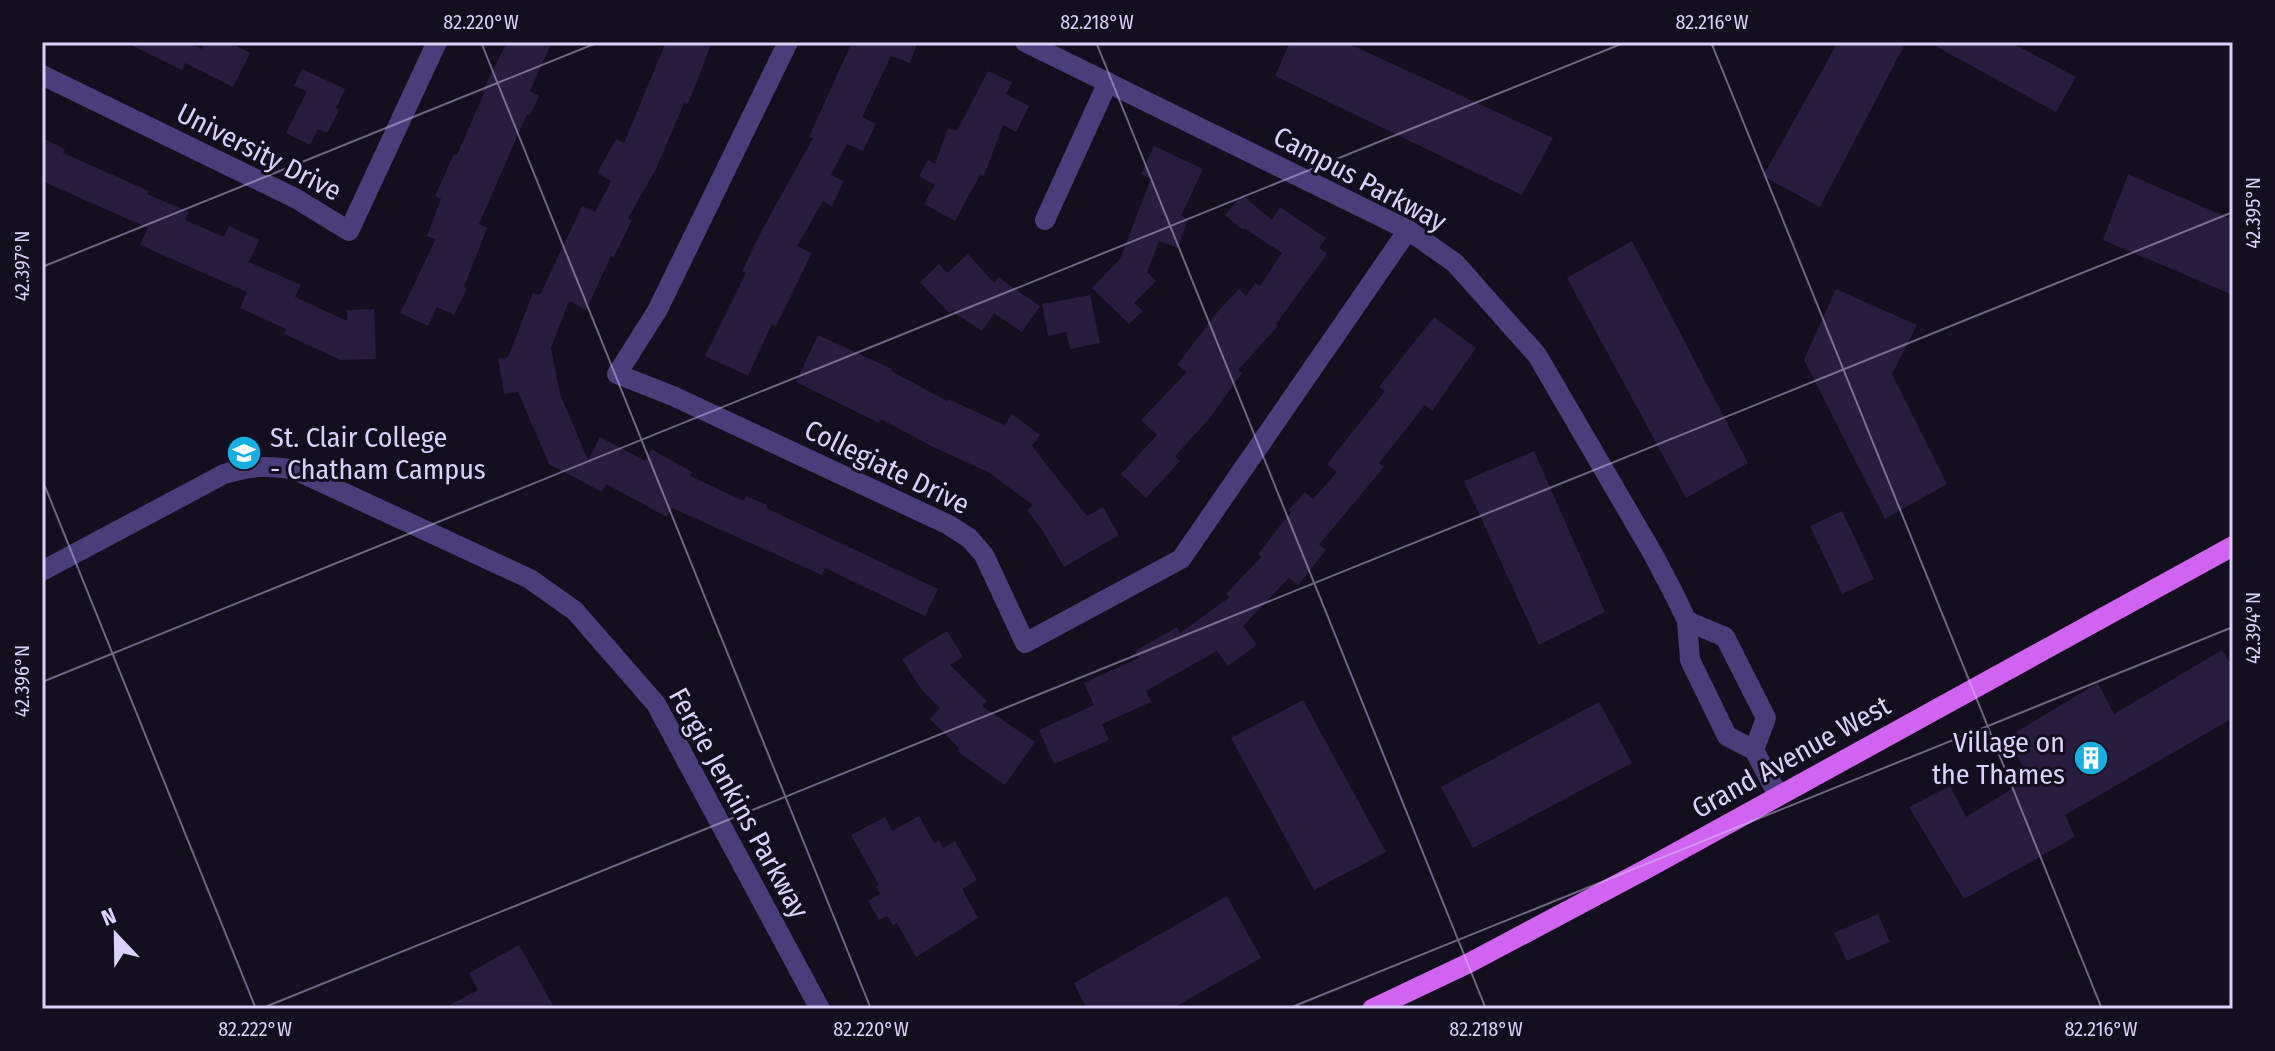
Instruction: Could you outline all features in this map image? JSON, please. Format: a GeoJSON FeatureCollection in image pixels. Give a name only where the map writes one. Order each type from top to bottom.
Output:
{"type":"FeatureCollection","features":[{"type":"Feature","properties":{"kind":"main road","name":"Grand Avenue West"},"geometry":{"type":"LineString","coordinates":[[1372,1009],[1483,956],[1648,868],[2233,546]]}},
{"type":"Feature","properties":{"kind":"street","name":"University Drive"},"geometry":{"type":"LineString","coordinates":[[42,75],[295,198],[349,231],[437,42]]}},
{"type":"Feature","properties":{"kind":"street","name":"Collegiate Drive"},"geometry":{"type":"LineString","coordinates":[[788,42],[657,311],[617,374],[673,396],[949,525],[969,538],[984,555],[1025,643],[1181,559],[1408,230]]}},
{"type":"Feature","properties":{"kind":"street","name":"Campus Parkway"},"geometry":{"type":"LineString","coordinates":[[1025,42],[1408,230],[1455,263],[1537,355],[1653,554],[1687,621],[1690,660],[1727,736],[1754,750],[1778,795]]}},
{"type":"Feature","properties":{"kind":"street"},"geometry":{"type":"LineString","coordinates":[[1045,220],[1108,82]]}},
{"type":"Feature","properties":{"kind":"street","name":"Fergie Jenkins Parkway"},"geometry":{"type":"LineString","coordinates":[[42,571],[224,474],[249,466],[273,466],[295,470],[530,579],[575,611],[656,704],[820,1009]]}},
{"type":"Feature","properties":{"kind":"street"},"geometry":{"type":"LineString","coordinates":[[1687,621],[1725,637],[1766,718],[1754,750]]}},
{"type":"Feature","properties":{"kind":"building"},"geometry":{"type":"Polygon","coordinates":[[[125,42],[187,42],[202,49],[206,42],[228,42],[250,53],[233,87],[185,63],[182,70],[125,42]]]}},
{"type":"Feature","properties":{"kind":"building"},"geometry":{"type":"Polygon","coordinates":[[[507,42],[552,42],[530,91],[539,96],[530,115],[527,114],[479,224],[487,228],[464,287],[467,288],[454,315],[437,307],[428,326],[400,313],[436,239],[427,236],[441,199],[435,196],[454,154],[457,155],[482,92],[507,42]]]}},
{"type":"Feature","properties":{"kind":"building"},"geometry":{"type":"Polygon","coordinates":[[[666,42],[712,42],[688,104],[684,103],[656,169],[628,218],[632,220],[614,257],[611,256],[586,310],[569,301],[551,348],[560,394],[588,460],[600,437],[645,461],[651,449],[692,472],[690,476],[744,501],[746,496],[767,505],[766,508],[938,589],[925,616],[825,568],[822,575],[672,508],[667,517],[606,484],[602,492],[549,464],[518,392],[504,394],[498,359],[508,357],[533,293],[540,295],[582,206],[595,212],[611,181],[597,173],[616,139],[624,143],[666,42]]]}},
{"type":"Feature","properties":{"kind":"building"},"geometry":{"type":"Polygon","coordinates":[[[852,42],[918,42],[910,63],[891,56],[862,117],[876,124],[863,151],[847,144],[831,175],[844,181],[832,206],[823,201],[797,246],[812,253],[776,326],[772,324],[748,376],[705,356],[746,273],[742,271],[762,230],[813,138],[809,137],[852,42]]]}},
{"type":"Feature","properties":{"kind":"building"},"geometry":{"type":"Polygon","coordinates":[[[1290,42],[1345,42],[1553,138],[1522,195],[1275,76],[1290,42]]]}},
{"type":"Feature","properties":{"kind":"building"},"geometry":{"type":"Polygon","coordinates":[[[1838,42],[1906,42],[1820,207],[1763,176],[1838,42]]]}},
{"type":"Feature","properties":{"kind":"building"},"geometry":{"type":"Polygon","coordinates":[[[1928,42],[2010,42],[2076,77],[2056,112],[1928,42]]]}},
{"type":"Feature","properties":{"kind":"building"},"geometry":{"type":"Polygon","coordinates":[[[302,69],[345,89],[327,133],[318,129],[310,145],[286,133],[307,91],[294,86],[302,69]]]}},
{"type":"Feature","properties":{"kind":"building"},"geometry":{"type":"Polygon","coordinates":[[[988,71],[1012,82],[1006,94],[1029,106],[1016,132],[1003,125],[984,176],[980,175],[955,221],[924,204],[935,185],[919,176],[928,160],[935,164],[948,128],[957,131],[988,71]]]}},
{"type":"Feature","properties":{"kind":"building"},"geometry":{"type":"Polygon","coordinates":[[[42,138],[65,149],[63,153],[189,212],[185,220],[224,237],[229,226],[259,240],[249,262],[301,285],[295,297],[347,321],[347,310],[374,309],[376,359],[341,360],[284,334],[286,329],[240,308],[247,292],[140,245],[148,228],[42,181],[42,138]]]}},
{"type":"Feature","properties":{"kind":"building"},"geometry":{"type":"Polygon","coordinates":[[[1154,146],[1203,169],[1181,216],[1188,219],[1178,248],[1159,241],[1147,272],[1156,281],[1134,303],[1143,311],[1129,324],[1092,288],[1120,259],[1151,179],[1141,174],[1154,146]]]}},
{"type":"Feature","properties":{"kind":"building"},"geometry":{"type":"Polygon","coordinates":[[[2128,174],[2233,220],[2233,295],[2103,240],[2128,174]]]}},
{"type":"Feature","properties":{"kind":"building"},"geometry":{"type":"Polygon","coordinates":[[[1242,195],[1272,220],[1280,207],[1326,238],[1319,248],[1327,254],[1276,324],[1278,326],[1238,370],[1242,373],[1209,419],[1175,456],[1180,461],[1146,498],[1121,474],[1157,435],[1141,420],[1187,372],[1177,365],[1218,311],[1239,289],[1246,296],[1255,283],[1260,286],[1282,253],[1243,230],[1225,215],[1242,195]]]}},
{"type":"Feature","properties":{"kind":"building"},"geometry":{"type":"Polygon","coordinates":[[[1632,241],[1748,463],[1686,498],[1567,278],[1632,241]]]}},
{"type":"Feature","properties":{"kind":"building"},"geometry":{"type":"Polygon","coordinates":[[[968,254],[994,283],[998,277],[1040,306],[1022,332],[994,313],[982,331],[952,311],[949,313],[920,282],[939,264],[947,273],[968,254]]]}},
{"type":"Feature","properties":{"kind":"building"},"geometry":{"type":"Polygon","coordinates":[[[1836,289],[1917,325],[1892,374],[1947,484],[1885,519],[1804,360],[1836,289]]]}},
{"type":"Feature","properties":{"kind":"building"},"geometry":{"type":"Polygon","coordinates":[[[1090,295],[1100,343],[1070,349],[1066,332],[1048,336],[1042,304],[1090,295]]]}},
{"type":"Feature","properties":{"kind":"building"},"geometry":{"type":"Polygon","coordinates":[[[1434,317],[1476,348],[1432,411],[1425,405],[1379,463],[1384,467],[1319,545],[1326,550],[1298,585],[1289,578],[1243,626],[1257,645],[1228,666],[1217,651],[1146,691],[1151,702],[1102,724],[1109,740],[1054,764],[1039,730],[1094,705],[1084,683],[1139,658],[1135,651],[1177,627],[1180,633],[1230,597],[1226,594],[1261,557],[1258,554],[1291,512],[1289,510],[1305,492],[1313,499],[1337,472],[1327,464],[1385,391],[1379,387],[1434,317]]]}},
{"type":"Feature","properties":{"kind":"building"},"geometry":{"type":"Polygon","coordinates":[[[818,335],[892,369],[947,401],[1005,425],[1012,414],[1040,435],[1032,446],[1087,516],[1103,507],[1119,535],[1064,567],[1027,510],[1033,505],[988,472],[881,419],[879,423],[796,382],[818,335]]]}},
{"type":"Feature","properties":{"kind":"building"},"geometry":{"type":"Polygon","coordinates":[[[1534,451],[1605,612],[1539,645],[1464,481],[1534,451]]]}},
{"type":"Feature","properties":{"kind":"building"},"geometry":{"type":"Polygon","coordinates":[[[1842,511],[1874,579],[1842,594],[1810,526],[1842,511]]]}},
{"type":"Feature","properties":{"kind":"building"},"geometry":{"type":"Polygon","coordinates":[[[947,631],[963,657],[950,665],[987,701],[982,706],[1035,742],[1005,785],[957,751],[959,748],[930,719],[940,708],[921,689],[902,659],[947,631]]]}},
{"type":"Feature","properties":{"kind":"building","name":"Village on the Thames"},"geometry":{"type":"Polygon","coordinates":[[[2222,650],[2233,668],[2233,718],[2065,815],[2075,837],[1964,899],[1909,807],[1950,786],[1966,817],[2030,778],[2006,738],[2098,683],[2114,714],[2222,650]]]}},
{"type":"Feature","properties":{"kind":"building"},"geometry":{"type":"Polygon","coordinates":[[[1303,700],[1386,852],[1314,890],[1231,738],[1303,700]]]}},
{"type":"Feature","properties":{"kind":"building"},"geometry":{"type":"Polygon","coordinates":[[[1599,702],[1632,763],[1473,848],[1441,787],[1599,702]]]}},
{"type":"Feature","properties":{"kind":"building"},"geometry":{"type":"Polygon","coordinates":[[[919,816],[934,843],[939,840],[943,848],[955,841],[977,880],[962,889],[978,918],[916,957],[897,923],[893,925],[887,916],[879,920],[868,901],[880,894],[876,887],[879,885],[851,835],[885,817],[892,831],[919,816]]]}},
{"type":"Feature","properties":{"kind":"building"},"geometry":{"type":"Polygon","coordinates":[[[1227,896],[1261,958],[1171,1009],[1087,1009],[1074,983],[1227,896]]]}},
{"type":"Feature","properties":{"kind":"building"},"geometry":{"type":"Polygon","coordinates":[[[1878,914],[1890,942],[1847,961],[1834,933],[1878,914]]]}},
{"type":"Feature","properties":{"kind":"building"},"geometry":{"type":"Polygon","coordinates":[[[519,945],[555,1009],[442,1009],[478,990],[469,973],[519,945]]]}},
{"type":"Feature","properties":{"kind":"place","name":"St. Clair College - Chatham Campus"},"geometry":{"type":"Point","coordinates":[244,453]}},
{"type":"Feature","properties":{"kind":"place","name":"Village on the Thames"},"geometry":{"type":"Point","coordinates":[2091,758]}}]}
